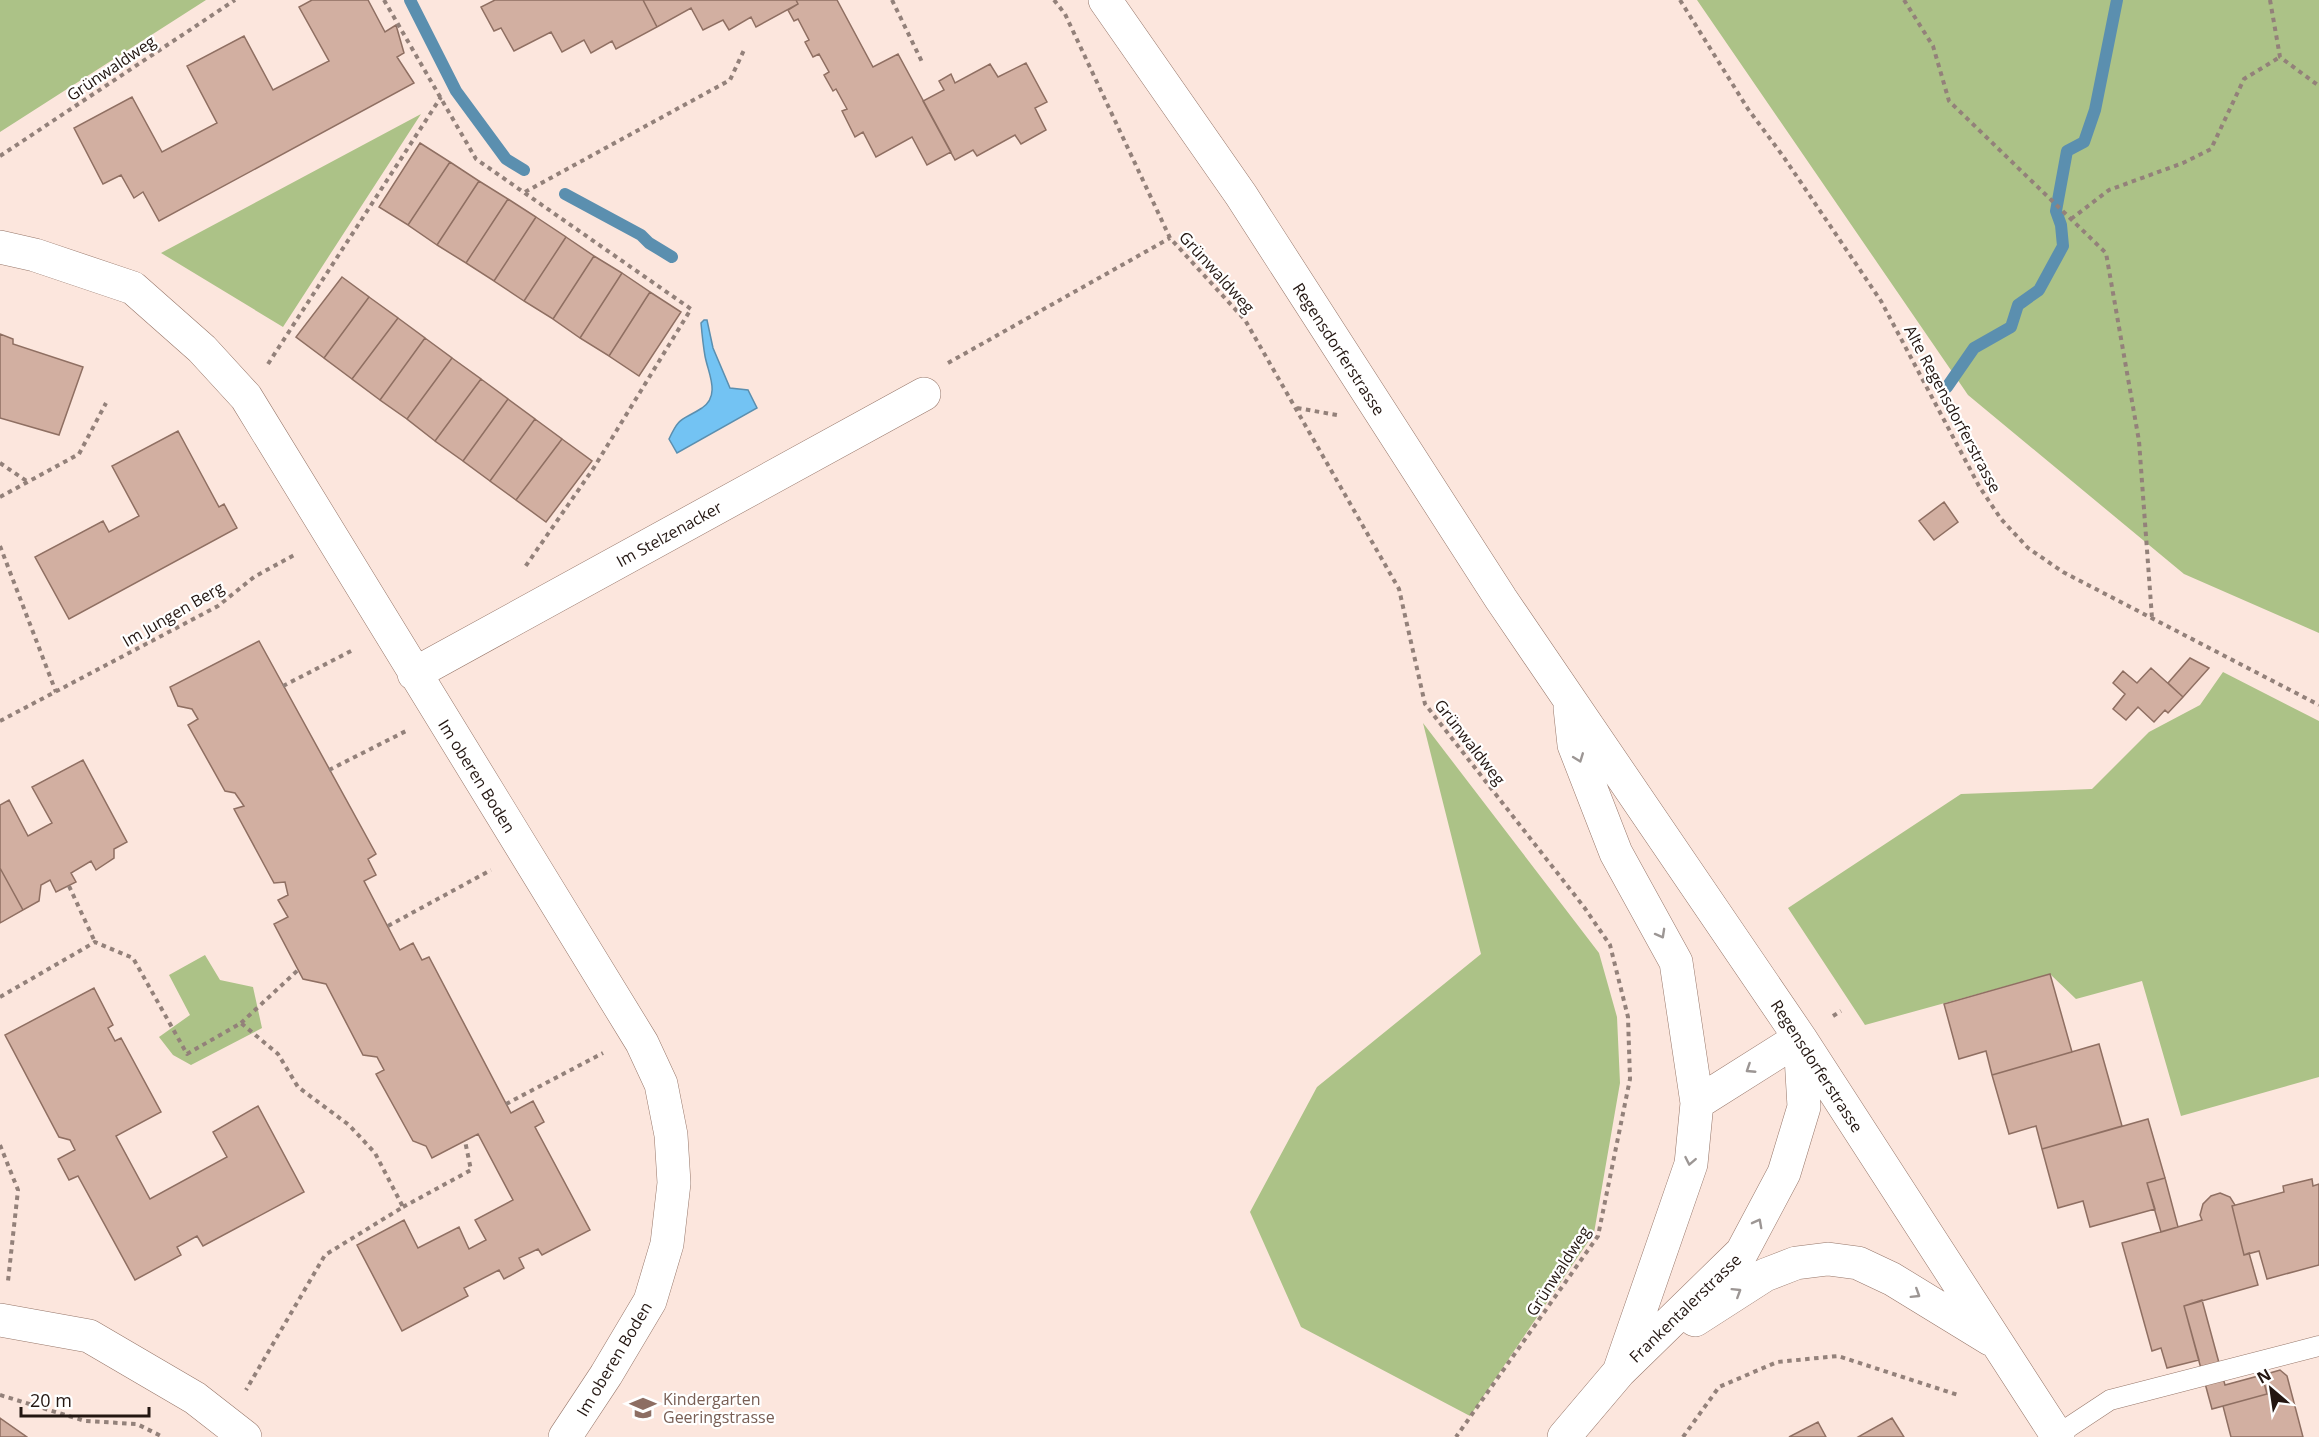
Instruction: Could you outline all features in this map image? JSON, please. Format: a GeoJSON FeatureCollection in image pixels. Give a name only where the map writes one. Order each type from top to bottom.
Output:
{"type":"FeatureCollection","features":[{"type":"Feature","properties":{"kind":"main road","name":"Regensdorferstrasse"},"geometry":{"type":"LineString","coordinates":[[1105,0],[1241,195],[1488,580],[1800,1038],[2058,1436]]}},
{"type":"Feature","properties":{"kind":"main road","name":"Im oberen Boden"},"geometry":{"type":"LineString","coordinates":[[0,247],[35,255],[133,288],[202,349],[246,397],[642,1043],[661,1084],[671,1135],[674,1183],[667,1244],[650,1301],[606,1375],[565,1437]]}},
{"type":"Feature","properties":{"kind":"main road","name":"Im Stelzenacker"},"geometry":{"type":"LineString","coordinates":[[414,674],[924,394]]}},
{"type":"Feature","properties":{"kind":"main road","name":"Regensdorferstrasse"},"geometry":{"type":"LineString","coordinates":[[1569,700],[1574,745],[1616,853],[1676,962],[1697,1103]]}},
{"type":"Feature","properties":{"kind":"main road"},"geometry":{"type":"LineString","coordinates":[[1697,1103],[1800,1038]]}},
{"type":"Feature","properties":{"kind":"main road","name":"Frankentalerstrasse"},"geometry":{"type":"LineString","coordinates":[[1564,1437],[1619,1372],[1742,1252],[1785,1173],[1804,1107],[1800,1038]]}},
{"type":"Feature","properties":{"kind":"main road","name":"Frankentalerstrasse"},"geometry":{"type":"LineString","coordinates":[[1619,1372],[1691,1164],[1697,1103]]}},
{"type":"Feature","properties":{"kind":"main road"},"geometry":{"type":"LineString","coordinates":[[1619,1372],[1736,1292],[1765,1275],[1796,1263],[1828,1259],[1858,1263],[1892,1279],[2000,1345]]}},
{"type":"Feature","properties":{"kind":"main road"},"geometry":{"type":"LineString","coordinates":[[3,1320],[89,1336],[195,1398],[236,1430]]}},
{"type":"Feature","properties":{"kind":"lane"},"geometry":{"type":"LineString","coordinates":[[2058,1436],[2110,1400],[2319,1346]]}},
{"type":"Feature","properties":{"kind":"path","name":"Grünwaldweg"},"geometry":{"type":"LineString","coordinates":[[0,156],[235,0]]}},
{"type":"Feature","properties":{"kind":"path"},"geometry":{"type":"LineString","coordinates":[[384,0],[476,159],[691,309],[593,469],[521,574]]}},
{"type":"Feature","properties":{"kind":"path"},"geometry":{"type":"LineString","coordinates":[[892,0],[923,64]]}},
{"type":"Feature","properties":{"kind":"path","name":"Grünwaldweg"},"geometry":{"type":"LineString","coordinates":[[1054,0],[1065,14],[1170,238],[1245,320],[1398,589],[1425,704],[1584,907],[1610,945],[1628,1017],[1630,1079],[1598,1236],[1456,1437]]}},
{"type":"Feature","properties":{"kind":"path","name":"Alte Regensdorferstrasse"},"geometry":{"type":"LineString","coordinates":[[1680,0],[1748,109],[1783,156],[1881,301],[1979,486],[2001,519],[2028,548],[2063,572],[2319,705]]}},
{"type":"Feature","properties":{"kind":"path"},"geometry":{"type":"LineString","coordinates":[[1904,0],[1933,46],[1949,101],[2106,253],[2139,441],[2152,618]]}},
{"type":"Feature","properties":{"kind":"path"},"geometry":{"type":"LineString","coordinates":[[2270,0],[2280,57],[2319,86]]}},
{"type":"Feature","properties":{"kind":"path"},"geometry":{"type":"LineString","coordinates":[[524,192],[730,80],[744,50]]}},
{"type":"Feature","properties":{"kind":"path"},"geometry":{"type":"LineString","coordinates":[[2071,219],[2109,190],[2183,163],[2211,149],[2244,79],[2280,57]]}},
{"type":"Feature","properties":{"kind":"path"},"geometry":{"type":"LineString","coordinates":[[246,397],[441,98]]}},
{"type":"Feature","properties":{"kind":"path"},"geometry":{"type":"LineString","coordinates":[[924,394],[941,367],[1170,238]]}},
{"type":"Feature","properties":{"kind":"path"},"geometry":{"type":"LineString","coordinates":[[0,497],[79,454],[106,403]]}},
{"type":"Feature","properties":{"kind":"path"},"geometry":{"type":"LineString","coordinates":[[0,463],[28,482]]}},
{"type":"Feature","properties":{"kind":"path","name":"Im Jungen Berg"},"geometry":{"type":"LineString","coordinates":[[0,722],[218,606],[254,578],[331,535]]}},
{"type":"Feature","properties":{"kind":"path"},"geometry":{"type":"LineString","coordinates":[[0,546],[56,692]]}},
{"type":"Feature","properties":{"kind":"path"},"geometry":{"type":"LineString","coordinates":[[284,686],[356,649]]}},
{"type":"Feature","properties":{"kind":"path"},"geometry":{"type":"LineString","coordinates":[[330,770],[407,730]]}},
{"type":"Feature","properties":{"kind":"path"},"geometry":{"type":"LineString","coordinates":[[388,926],[501,864],[517,840]]}},
{"type":"Feature","properties":{"kind":"path"},"geometry":{"type":"LineString","coordinates":[[69,886],[95,942],[133,958],[187,1054],[242,1023],[298,970]]}},
{"type":"Feature","properties":{"kind":"path"},"geometry":{"type":"LineString","coordinates":[[0,997],[95,942]]}},
{"type":"Feature","properties":{"kind":"path"},"geometry":{"type":"LineString","coordinates":[[506,1104],[612,1048],[625,1016]]}},
{"type":"Feature","properties":{"kind":"path"},"geometry":{"type":"LineString","coordinates":[[242,1023],[278,1054],[298,1087],[349,1125],[375,1154],[403,1207]]}},
{"type":"Feature","properties":{"kind":"path"},"geometry":{"type":"LineString","coordinates":[[236,1430],[325,1255],[403,1207],[471,1170],[465,1140]]}},
{"type":"Feature","properties":{"kind":"path"},"geometry":{"type":"LineString","coordinates":[[0,1145],[18,1190],[3,1320]]}},
{"type":"Feature","properties":{"kind":"path"},"geometry":{"type":"LineString","coordinates":[[1683,1437],[1719,1387],[1777,1362],[1838,1356],[1958,1395]]}},
{"type":"Feature","properties":{"kind":"path"},"geometry":{"type":"LineString","coordinates":[[0,1395],[85,1421],[137,1424],[163,1437]]}},
{"type":"Feature","properties":{"kind":"green space"},"geometry":{"type":"Polygon","coordinates":[[[0,0],[206,0],[0,132],[0,0]]]}},
{"type":"Feature","properties":{"kind":"green space"},"geometry":{"type":"Polygon","coordinates":[[[1697,0],[2319,0],[2319,633],[2184,574],[1968,395],[1697,0]]]}},
{"type":"Feature","properties":{"kind":"green space"},"geometry":{"type":"Polygon","coordinates":[[[421,114],[283,327],[161,253],[189,238],[421,114]]]}},
{"type":"Feature","properties":{"kind":"green space"},"geometry":{"type":"Polygon","coordinates":[[[2223,672],[2319,721],[2319,1077],[2181,1116],[2142,981],[2076,999],[2050,974],[1865,1025],[1788,908],[1961,794],[2092,789],[2149,732],[2200,705],[2223,672]]]}},
{"type":"Feature","properties":{"kind":"green space"},"geometry":{"type":"Polygon","coordinates":[[[1423,723],[1599,953],[1617,1017],[1620,1083],[1594,1233],[1470,1416],[1301,1327],[1250,1212],[1317,1087],[1481,954],[1423,723]]]}},
{"type":"Feature","properties":{"kind":"green space"},"geometry":{"type":"Polygon","coordinates":[[[205,955],[220,980],[253,987],[262,1028],[191,1065],[173,1055],[159,1037],[190,1015],[169,975],[205,955]]]}},
{"type":"Feature","properties":{"kind":"water"},"geometry":{"type":"Polygon","coordinates":[[[707,320],[713,348],[730,388],[748,390],[757,408],[677,453],[669,439],[676,426],[682,419],[702,408],[711,397],[712,384],[705,356],[701,323],[707,320]]]}},
{"type":"Feature","properties":{"kind":"building"},"geometry":{"type":"Polygon","coordinates":[[[312,0],[368,0],[385,32],[396,25],[404,53],[397,57],[414,83],[159,221],[143,192],[134,198],[121,175],[103,184],[74,128],[132,97],[162,152],[217,123],[187,66],[244,36],[273,90],[329,61],[299,7],[312,0]]]}},
{"type":"Feature","properties":{"kind":"building"},"geometry":{"type":"Polygon","coordinates":[[[495,0],[643,0],[657,27],[616,49],[612,41],[591,53],[584,40],[562,52],[551,32],[514,51],[501,28],[494,31],[481,7],[495,0]]]}},
{"type":"Feature","properties":{"kind":"building"},"geometry":{"type":"Polygon","coordinates":[[[643,0],[796,0],[798,4],[756,27],[751,17],[729,30],[723,20],[703,30],[691,8],[657,27],[643,0]]]}},
{"type":"Feature","properties":{"kind":"building"},"geometry":{"type":"Polygon","coordinates":[[[796,0],[837,0],[873,67],[898,54],[951,152],[927,165],[912,137],[876,157],[863,132],[855,137],[842,111],[847,109],[836,89],[833,91],[824,75],[829,72],[819,54],[813,57],[805,42],[809,40],[798,19],[794,21],[788,10],[798,4],[796,0]]]}},
{"type":"Feature","properties":{"kind":"building"},"geometry":{"type":"Polygon","coordinates":[[[1026,63],[1047,102],[1035,108],[1046,130],[1021,144],[1015,135],[977,156],[973,150],[955,160],[923,101],[944,90],[939,81],[951,74],[955,83],[990,64],[998,77],[1026,63]]]}},
{"type":"Feature","properties":{"kind":"building"},"geometry":{"type":"Polygon","coordinates":[[[420,143],[450,162],[408,225],[379,207],[420,143]]]}},
{"type":"Feature","properties":{"kind":"building"},"geometry":{"type":"Polygon","coordinates":[[[450,162],[479,181],[437,245],[408,225],[450,162]]]}},
{"type":"Feature","properties":{"kind":"building"},"geometry":{"type":"Polygon","coordinates":[[[479,181],[508,199],[466,263],[437,245],[479,181]]]}},
{"type":"Feature","properties":{"kind":"building"},"geometry":{"type":"Polygon","coordinates":[[[508,199],[536,217],[494,281],[466,263],[508,199]]]}},
{"type":"Feature","properties":{"kind":"building"},"geometry":{"type":"Polygon","coordinates":[[[536,217],[566,237],[524,301],[494,281],[536,217]]]}},
{"type":"Feature","properties":{"kind":"building"},"geometry":{"type":"Polygon","coordinates":[[[566,237],[594,256],[553,319],[524,301],[566,237]]]}},
{"type":"Feature","properties":{"kind":"building"},"geometry":{"type":"Polygon","coordinates":[[[594,256],[622,273],[580,338],[553,319],[594,256]]]}},
{"type":"Feature","properties":{"kind":"building"},"geometry":{"type":"Polygon","coordinates":[[[622,273],[650,292],[609,356],[580,338],[622,273]]]}},
{"type":"Feature","properties":{"kind":"building"},"geometry":{"type":"Polygon","coordinates":[[[342,277],[369,297],[324,358],[296,337],[342,277]]]}},
{"type":"Feature","properties":{"kind":"building"},"geometry":{"type":"Polygon","coordinates":[[[650,292],[681,312],[639,376],[609,356],[650,292]]]}},
{"type":"Feature","properties":{"kind":"building"},"geometry":{"type":"Polygon","coordinates":[[[369,297],[398,318],[352,379],[324,358],[369,297]]]}},
{"type":"Feature","properties":{"kind":"building"},"geometry":{"type":"Polygon","coordinates":[[[398,318],[425,338],[380,400],[352,379],[398,318]]]}},
{"type":"Feature","properties":{"kind":"building"},"geometry":{"type":"Polygon","coordinates":[[[0,334],[13,339],[13,344],[83,367],[59,435],[0,418],[0,334]]]}},
{"type":"Feature","properties":{"kind":"building"},"geometry":{"type":"Polygon","coordinates":[[[425,338],[452,358],[407,419],[380,400],[425,338]]]}},
{"type":"Feature","properties":{"kind":"building"},"geometry":{"type":"Polygon","coordinates":[[[452,358],[481,379],[435,441],[407,419],[452,358]]]}},
{"type":"Feature","properties":{"kind":"building"},"geometry":{"type":"Polygon","coordinates":[[[481,379],[508,399],[463,461],[435,441],[481,379]]]}},
{"type":"Feature","properties":{"kind":"building"},"geometry":{"type":"Polygon","coordinates":[[[508,399],[535,419],[490,481],[463,461],[508,399]]]}},
{"type":"Feature","properties":{"kind":"building"},"geometry":{"type":"Polygon","coordinates":[[[535,419],[562,439],[516,500],[490,481],[535,419]]]}},
{"type":"Feature","properties":{"kind":"building"},"geometry":{"type":"Polygon","coordinates":[[[178,431],[219,507],[224,504],[237,528],[69,619],[35,557],[103,521],[109,532],[139,516],[112,466],[178,431]]]}},
{"type":"Feature","properties":{"kind":"building"},"geometry":{"type":"Polygon","coordinates":[[[562,439],[592,461],[546,522],[516,500],[562,439]]]}},
{"type":"Feature","properties":{"kind":"building"},"geometry":{"type":"Polygon","coordinates":[[[1944,502],[1958,522],[1934,540],[1919,521],[1944,502]]]}},
{"type":"Feature","properties":{"kind":"building"},"geometry":{"type":"Polygon","coordinates":[[[259,641],[376,854],[368,859],[376,875],[364,881],[400,950],[413,943],[422,960],[429,957],[511,1113],[533,1101],[544,1122],[535,1127],[590,1230],[542,1255],[538,1249],[519,1258],[524,1268],[504,1279],[499,1270],[464,1288],[468,1296],[402,1331],[357,1245],[404,1220],[418,1248],[459,1227],[469,1249],[486,1240],[475,1220],[513,1200],[478,1134],[432,1158],[426,1146],[413,1141],[376,1074],[384,1070],[377,1057],[363,1055],[326,984],[303,979],[274,924],[288,917],[278,900],[288,895],[285,882],[274,883],[234,809],[244,806],[235,793],[225,791],[188,725],[198,719],[192,709],[178,706],[170,687],[259,641]]]}},
{"type":"Feature","properties":{"kind":"building"},"geometry":{"type":"Polygon","coordinates":[[[2190,658],[2209,668],[2183,697],[2168,683],[2190,658]]]}},
{"type":"Feature","properties":{"kind":"building"},"geometry":{"type":"Polygon","coordinates":[[[2151,668],[2183,697],[2168,713],[2165,710],[2154,722],[2138,707],[2126,720],[2113,709],[2125,694],[2113,683],[2123,671],[2137,683],[2151,668]]]}},
{"type":"Feature","properties":{"kind":"building"},"geometry":{"type":"Polygon","coordinates":[[[83,760],[127,842],[114,849],[114,858],[96,870],[91,861],[71,873],[76,882],[56,892],[50,880],[41,885],[39,901],[23,910],[0,868],[0,805],[9,800],[28,836],[52,823],[32,787],[83,760]]]}},
{"type":"Feature","properties":{"kind":"building"},"geometry":{"type":"Polygon","coordinates":[[[0,868],[23,910],[0,923],[0,868]]]}},
{"type":"Feature","properties":{"kind":"building"},"geometry":{"type":"Polygon","coordinates":[[[2050,974],[2072,1052],[1992,1075],[1986,1051],[1959,1059],[1944,1004],[2050,974]]]}},
{"type":"Feature","properties":{"kind":"building"},"geometry":{"type":"Polygon","coordinates":[[[94,988],[113,1025],[108,1028],[115,1041],[121,1038],[161,1112],[116,1136],[150,1199],[227,1157],[213,1132],[258,1106],[304,1192],[203,1246],[197,1236],[177,1247],[181,1255],[135,1280],[78,1176],[69,1180],[58,1159],[75,1150],[70,1140],[59,1137],[5,1035],[94,988]]]}},
{"type":"Feature","properties":{"kind":"building"},"geometry":{"type":"Polygon","coordinates":[[[2099,1044],[2122,1126],[2042,1149],[2036,1126],[2009,1134],[1992,1075],[2099,1044]]]}},
{"type":"Feature","properties":{"kind":"building"},"geometry":{"type":"Polygon","coordinates":[[[2148,1119],[2165,1178],[2147,1183],[2155,1209],[2090,1227],[2083,1201],[2058,1208],[2042,1149],[2148,1119]]]}},
{"type":"Feature","properties":{"kind":"building"},"geometry":{"type":"Polygon","coordinates":[[[2165,1178],[2178,1227],[2161,1232],[2147,1183],[2165,1178]]]}},
{"type":"Feature","properties":{"kind":"building"},"geometry":{"type":"Polygon","coordinates":[[[2312,1179],[2313,1186],[2319,1184],[2319,1265],[2267,1279],[2259,1251],[2244,1255],[2232,1206],[2284,1192],[2283,1186],[2312,1179]]]}},
{"type":"Feature","properties":{"kind":"building"},"geometry":{"type":"Polygon","coordinates":[[[2220,1193],[2230,1197],[2235,1205],[2232,1206],[2244,1255],[2249,1253],[2258,1285],[2184,1306],[2199,1360],[2167,1368],[2161,1348],[2152,1351],[2122,1243],[2202,1220],[2200,1215],[2203,1204],[2211,1196],[2220,1193]]]}},
{"type":"Feature","properties":{"kind":"building"},"geometry":{"type":"Polygon","coordinates":[[[2202,1300],[2225,1385],[2262,1375],[2267,1394],[2212,1409],[2184,1306],[2202,1300]]]}},
{"type":"Feature","properties":{"kind":"building"},"geometry":{"type":"Polygon","coordinates":[[[2280,1370],[2287,1376],[2303,1437],[2231,1437],[2223,1406],[2267,1394],[2264,1382],[2270,1373],[2280,1370]]]}},
{"type":"Feature","properties":{"kind":"building"},"geometry":{"type":"Polygon","coordinates":[[[0,1418],[27,1437],[0,1437],[0,1418]]]}},
{"type":"Feature","properties":{"kind":"building"},"geometry":{"type":"Polygon","coordinates":[[[1892,1418],[1904,1437],[1858,1437],[1892,1418]]]}},
{"type":"Feature","properties":{"kind":"building"},"geometry":{"type":"Polygon","coordinates":[[[1818,1422],[1826,1437],[1789,1437],[1818,1422]]]}},
{"type":"Feature","properties":{"kind":"waterway"},"geometry":{"type":"LineString","coordinates":[[410,0],[456,91],[506,159],[524,170]]}},
{"type":"Feature","properties":{"kind":"waterway"},"geometry":{"type":"LineString","coordinates":[[1947,387],[1974,348],[2011,327],[2018,305],[2039,290],[2063,246],[2061,225],[2056,211],[2067,151],[2084,142],[2095,110],[2117,0]]}},
{"type":"Feature","properties":{"kind":"waterway"},"geometry":{"type":"LineString","coordinates":[[565,194],[641,235],[649,243],[672,257]]}},
{"type":"Feature","properties":{"kind":"place","name":"Kindergarten Geeringstrasse"},"geometry":{"type":"Point","coordinates":[643,1408]}}]}
